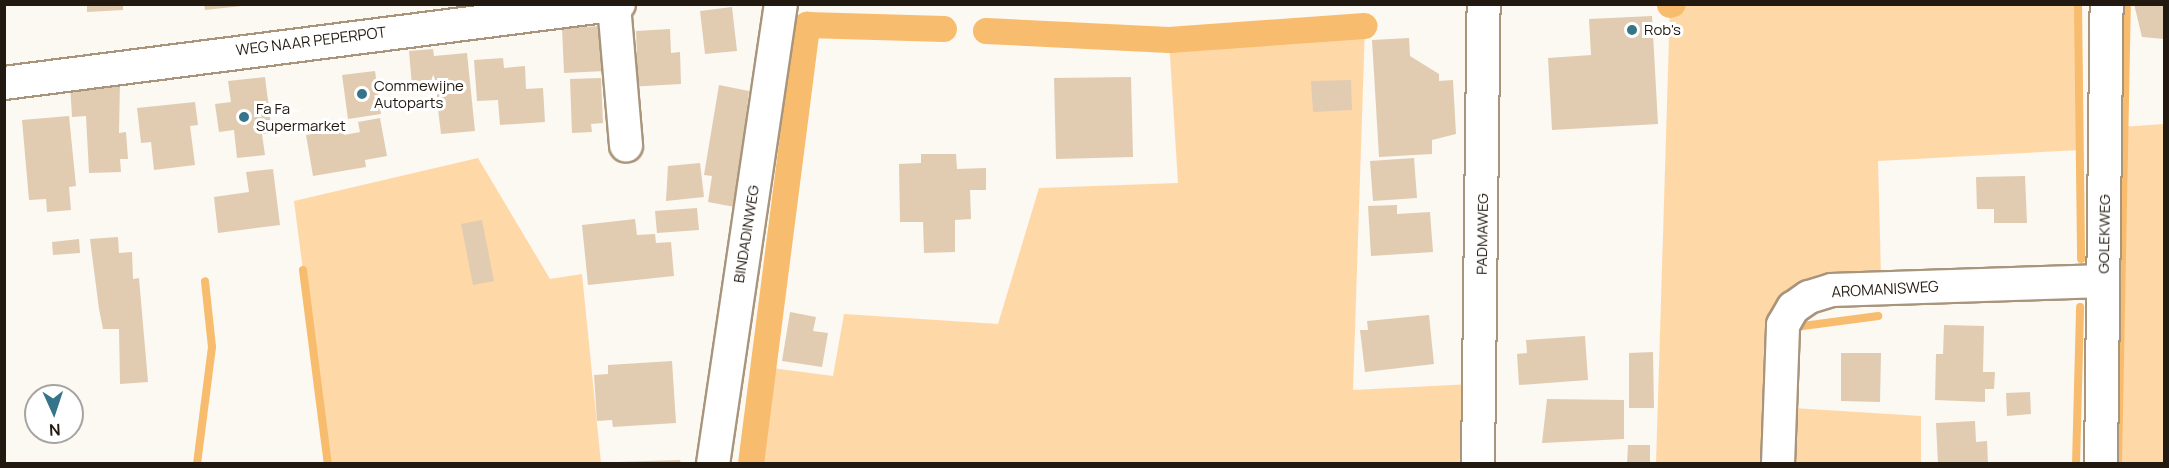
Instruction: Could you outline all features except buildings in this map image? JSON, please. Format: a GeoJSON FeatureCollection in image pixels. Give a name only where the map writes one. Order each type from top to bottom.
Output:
{"type":"FeatureCollection","features":[{"type":"Feature","properties":{"kind":"street","name":"BINDADINWEG"},"geometry":{"type":"LineString","coordinates":[[713,464],[780,4]]}},
{"type":"Feature","properties":{"kind":"street","name":"PADMAWEG"},"geometry":{"type":"LineString","coordinates":[[1478,464],[1485,4]]}},
{"type":"Feature","properties":{"kind":"street","name":"GOLEKWEG"},"geometry":{"type":"LineString","coordinates":[[2101,464],[2107,4]]}},
{"type":"Feature","properties":{"kind":"street","name":"WEG NAAR PEPERPOT"},"geometry":{"type":"LineString","coordinates":[[4,82],[393,18],[610,5]]}},
{"type":"Feature","properties":{"kind":"street"},"geometry":{"type":"LineString","coordinates":[[610,5],[626,145]]}},
{"type":"Feature","properties":{"kind":"street","name":"AROMANISWEG"},"geometry":{"type":"LineString","coordinates":[[1778,464],[1783,325],[1809,297],[1832,290],[2103,281]]}},
{"type":"Feature","properties":{"kind":"shaded area"},"geometry":{"type":"Polygon","coordinates":[[[1670,5],[2078,5],[2080,150],[1878,161],[1881,276],[1788,305],[1773,463],[1656,464],[1670,5]]]}},
{"type":"Feature","properties":{"kind":"shaded area"},"geometry":{"type":"Polygon","coordinates":[[[1365,26],[1353,390],[1472,384],[1470,463],[751,464],[764,367],[833,376],[844,314],[998,324],[1039,188],[1178,183],[1169,40],[1365,26]]]}},
{"type":"Feature","properties":{"kind":"shaded area"},"geometry":{"type":"Polygon","coordinates":[[[2164,124],[2164,463],[2118,463],[2122,127],[2164,124]]]}},
{"type":"Feature","properties":{"kind":"shaded area"},"geometry":{"type":"Polygon","coordinates":[[[478,158],[550,279],[582,274],[601,463],[328,463],[294,201],[478,158]]]}},
{"type":"Feature","properties":{"kind":"shaded area"},"geometry":{"type":"Polygon","coordinates":[[[1793,408],[1921,416],[1921,463],[1792,464],[1793,408]]]}},
{"type":"Feature","properties":{"kind":"waterway"},"geometry":{"type":"LineString","coordinates":[[2078,4],[2081,259]]}},
{"type":"Feature","properties":{"kind":"waterway"},"geometry":{"type":"LineString","coordinates":[[2118,464],[2127,4]]}},
{"type":"Feature","properties":{"kind":"waterway"},"geometry":{"type":"LineString","coordinates":[[751,464],[807,25],[944,29]]}},
{"type":"Feature","properties":{"kind":"waterway"},"geometry":{"type":"LineString","coordinates":[[986,31],[1169,40],[1365,26]]}},
{"type":"Feature","properties":{"kind":"waterway"},"geometry":{"type":"LineString","coordinates":[[303,270],[328,464]]}},
{"type":"Feature","properties":{"kind":"waterway"},"geometry":{"type":"LineString","coordinates":[[197,464],[212,347],[205,281]]}},
{"type":"Feature","properties":{"kind":"waterway"},"geometry":{"type":"LineString","coordinates":[[2076,464],[2080,307]]}},
{"type":"Feature","properties":{"kind":"waterway"},"geometry":{"type":"LineString","coordinates":[[1795,327],[1878,316]]}},
{"type":"Feature","properties":{"kind":"place","name":"Rob's"},"geometry":{"type":"Point","coordinates":[1632,30]}},
{"type":"Feature","properties":{"kind":"place","name":"Commewijne Autoparts"},"geometry":{"type":"Point","coordinates":[362,94]}},
{"type":"Feature","properties":{"kind":"place","name":"Fa Fa Supermarket"},"geometry":{"type":"Point","coordinates":[244,117]}}]}
